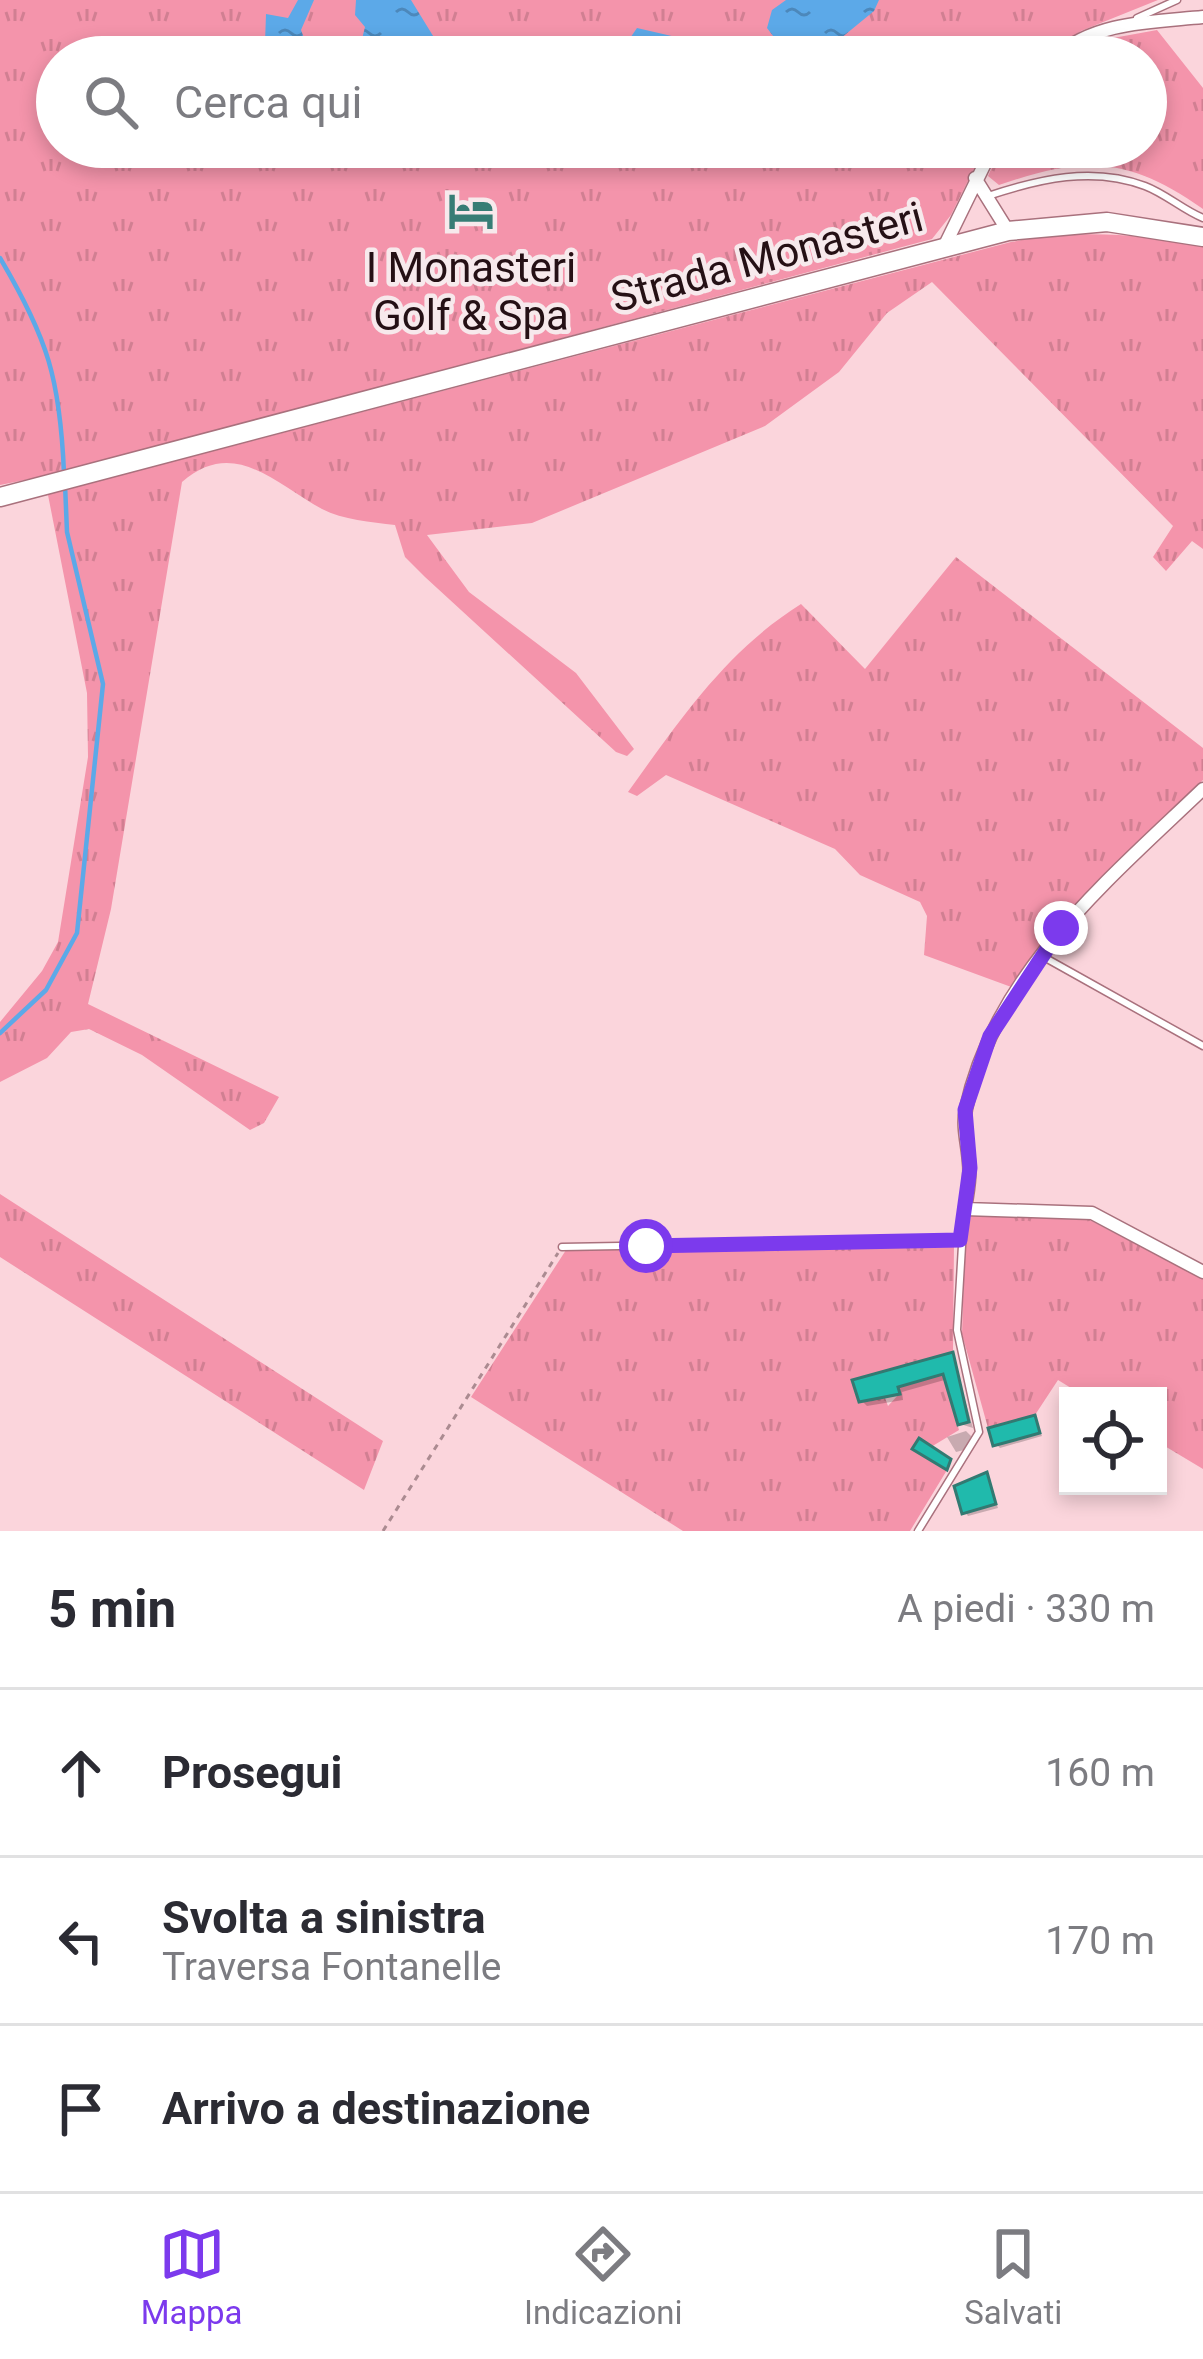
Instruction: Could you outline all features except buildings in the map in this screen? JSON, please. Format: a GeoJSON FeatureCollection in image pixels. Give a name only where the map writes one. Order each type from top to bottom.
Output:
{"type":"FeatureCollection","features":[{"type":"Feature","properties":{"kind":"main road","name":"Strada Monasteri"},"geometry":{"type":"LineString","coordinates":[[0,497],[1008,231],[1107,222],[1203,238]]}},
{"type":"Feature","properties":{"kind":"street"},"geometry":{"type":"LineString","coordinates":[[1088,36],[1123,25],[1203,17]]}},
{"type":"Feature","properties":{"kind":"street"},"geometry":{"type":"LineString","coordinates":[[944,247],[981,168]]}},
{"type":"Feature","properties":{"kind":"street"},"geometry":{"type":"LineString","coordinates":[[975,178],[1008,231]]}},
{"type":"Feature","properties":{"kind":"street"},"geometry":{"type":"LineString","coordinates":[[1203,790],[1091,896],[1042,956],[990,1036],[965,1110],[970,1168],[964,1208],[1092,1213],[1203,1272]]}},
{"type":"Feature","properties":{"kind":"lane"},"geometry":{"type":"LineString","coordinates":[[1123,25],[1177,0]]}},
{"type":"Feature","properties":{"kind":"lane"},"geometry":{"type":"LineString","coordinates":[[984,197],[1054,177],[1094,176],[1146,186],[1203,218]]}},
{"type":"Feature","properties":{"kind":"lane"},"geometry":{"type":"LineString","coordinates":[[1042,956],[1203,1046]]}},
{"type":"Feature","properties":{"kind":"lane"},"geometry":{"type":"LineString","coordinates":[[918,1531],[979,1432],[957,1330],[964,1208]]}},
{"type":"Feature","properties":{"kind":"lane"},"geometry":{"type":"LineString","coordinates":[[562,1246],[960,1240]]}},
{"type":"Feature","properties":{"kind":"path"},"geometry":{"type":"LineString","coordinates":[[383,1531],[562,1246]]}},
{"type":"Feature","properties":{"kind":"green space"},"geometry":{"type":"Polygon","coordinates":[[[0,0],[1158,0],[1074,36],[36,36],[36,168],[974,168],[951,215],[932,239],[73,469],[79,486],[1011,242],[1084,234],[1203,246],[1203,549],[1192,541],[1166,571],[1153,557],[1173,526],[932,282],[887,313],[839,372],[765,426],[532,523],[427,535],[469,592],[576,673],[634,749],[627,756],[616,752],[425,577],[405,557],[395,525],[330,513],[270,477],[236,464],[201,469],[182,482],[111,909],[88,1004],[279,1097],[264,1123],[250,1130],[142,1055],[89,1029],[71,1032],[47,1058],[0,1082],[0,1022],[42,971],[58,942],[88,757],[87,693],[48,495],[36,497],[30,479],[0,485],[0,0]]]}},
{"type":"Feature","properties":{"kind":"green space"},"geometry":{"type":"Polygon","coordinates":[[[1157,30],[1162,36],[1124,36],[1157,30]]]}},
{"type":"Feature","properties":{"kind":"green space"},"geometry":{"type":"Polygon","coordinates":[[[1167,43],[1203,88],[1203,209],[1116,168],[1167,168],[1167,43]]]}},
{"type":"Feature","properties":{"kind":"green space"},"geometry":{"type":"Polygon","coordinates":[[[992,168],[1064,168],[999,185],[988,176],[992,168]]]}},
{"type":"Feature","properties":{"kind":"green space"},"geometry":{"type":"Polygon","coordinates":[[[956,557],[1203,748],[1203,780],[1089,891],[1014,988],[924,955],[927,916],[920,902],[860,875],[835,849],[666,775],[637,796],[628,792],[706,689],[774,623],[801,604],[865,669],[956,557]]]}},
{"type":"Feature","properties":{"kind":"green space"},"geometry":{"type":"Polygon","coordinates":[[[0,1194],[383,1441],[364,1490],[0,1257],[0,1194]]]}},
{"type":"Feature","properties":{"kind":"green space"},"geometry":{"type":"Polygon","coordinates":[[[971,1215],[1082,1216],[1203,1279],[1203,1469],[1167,1447],[1167,1387],[1069,1387],[1058,1380],[1035,1415],[988,1428],[962,1334],[965,1240],[971,1215]]]}},
{"type":"Feature","properties":{"kind":"green space"},"geometry":{"type":"Polygon","coordinates":[[[954,1244],[953,1352],[853,1381],[859,1402],[884,1395],[888,1406],[899,1394],[898,1387],[943,1374],[959,1430],[931,1447],[913,1448],[947,1470],[910,1531],[683,1531],[471,1397],[566,1250],[954,1244]]]}},
{"type":"Feature","properties":{"kind":"water"},"geometry":{"type":"Polygon","coordinates":[[[298,0],[314,0],[301,30],[303,36],[265,36],[266,14],[288,18],[298,0]]]}},
{"type":"Feature","properties":{"kind":"water"},"geometry":{"type":"Polygon","coordinates":[[[356,0],[411,0],[433,36],[363,36],[365,27],[355,15],[356,0]]]}},
{"type":"Feature","properties":{"kind":"water"},"geometry":{"type":"Polygon","coordinates":[[[786,0],[879,0],[874,11],[844,36],[773,36],[767,28],[772,10],[786,0]]]}},
{"type":"Feature","properties":{"kind":"water"},"geometry":{"type":"Polygon","coordinates":[[[637,28],[672,36],[632,36],[637,28]]]}},
{"type":"Feature","properties":{"kind":"waterway"},"geometry":{"type":"LineString","coordinates":[[0,258],[30,313],[48,361],[59,411],[64,473]]}},
{"type":"Feature","properties":{"kind":"waterway"},"geometry":{"type":"LineString","coordinates":[[0,1033],[46,990],[77,933],[103,684],[67,532],[65,484]]}},
{"type":"Feature","properties":{"kind":"place","name":"I Monasteri Golf & Spa"},"geometry":{"type":"Point","coordinates":[471,211]}},
{"type":"Feature","properties":{"kind":"route"},"geometry":{"type":"LineString","coordinates":[[646,1246],[960,1240],[970,1168],[965,1110],[990,1036],[1061,928]]}}]}
